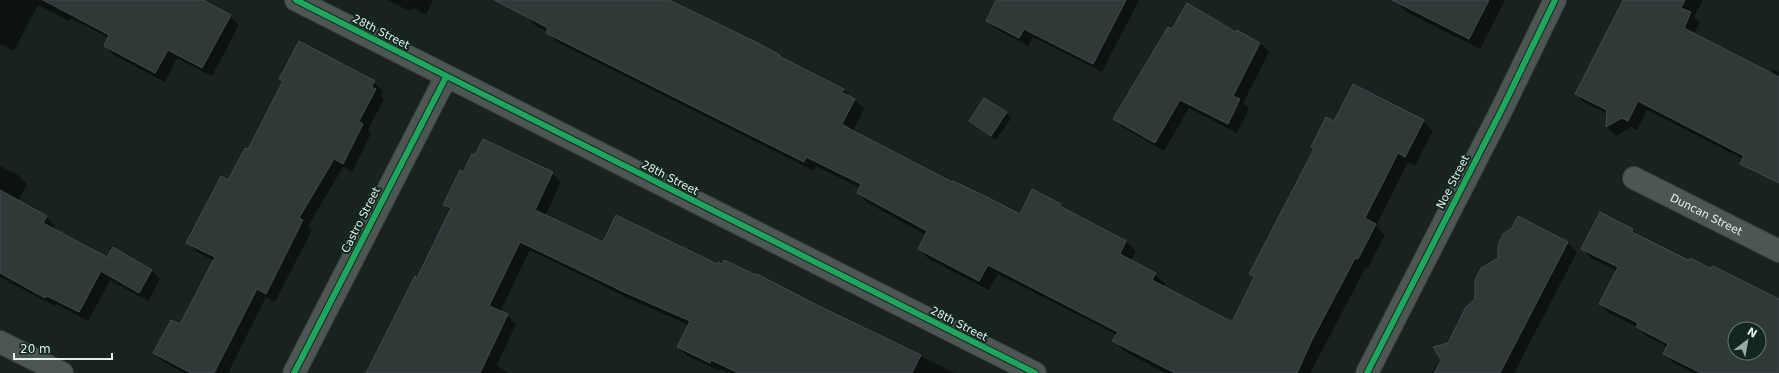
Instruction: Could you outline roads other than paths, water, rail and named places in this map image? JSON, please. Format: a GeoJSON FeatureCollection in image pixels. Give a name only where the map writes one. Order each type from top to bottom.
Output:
{"type":"FeatureCollection","features":[{"type":"Feature","properties":{"kind":"street","name":"28th Street"},"geometry":{"type":"LineString","coordinates":[[296,0],[1035,373]]}},
{"type":"Feature","properties":{"kind":"street","name":"Noe Street"},"geometry":{"type":"LineString","coordinates":[[1367,373],[1501,111],[1555,0]]}},
{"type":"Feature","properties":{"kind":"street","name":"Castro Street"},"geometry":{"type":"LineString","coordinates":[[294,373],[446,77]]}},
{"type":"Feature","properties":{"kind":"street","name":"Duncan Street"},"geometry":{"type":"LineString","coordinates":[[1634,178],[1779,251]]}},
{"type":"Feature","properties":{"kind":"street"},"geometry":{"type":"LineString","coordinates":[[0,342],[62,373]]}}]}
